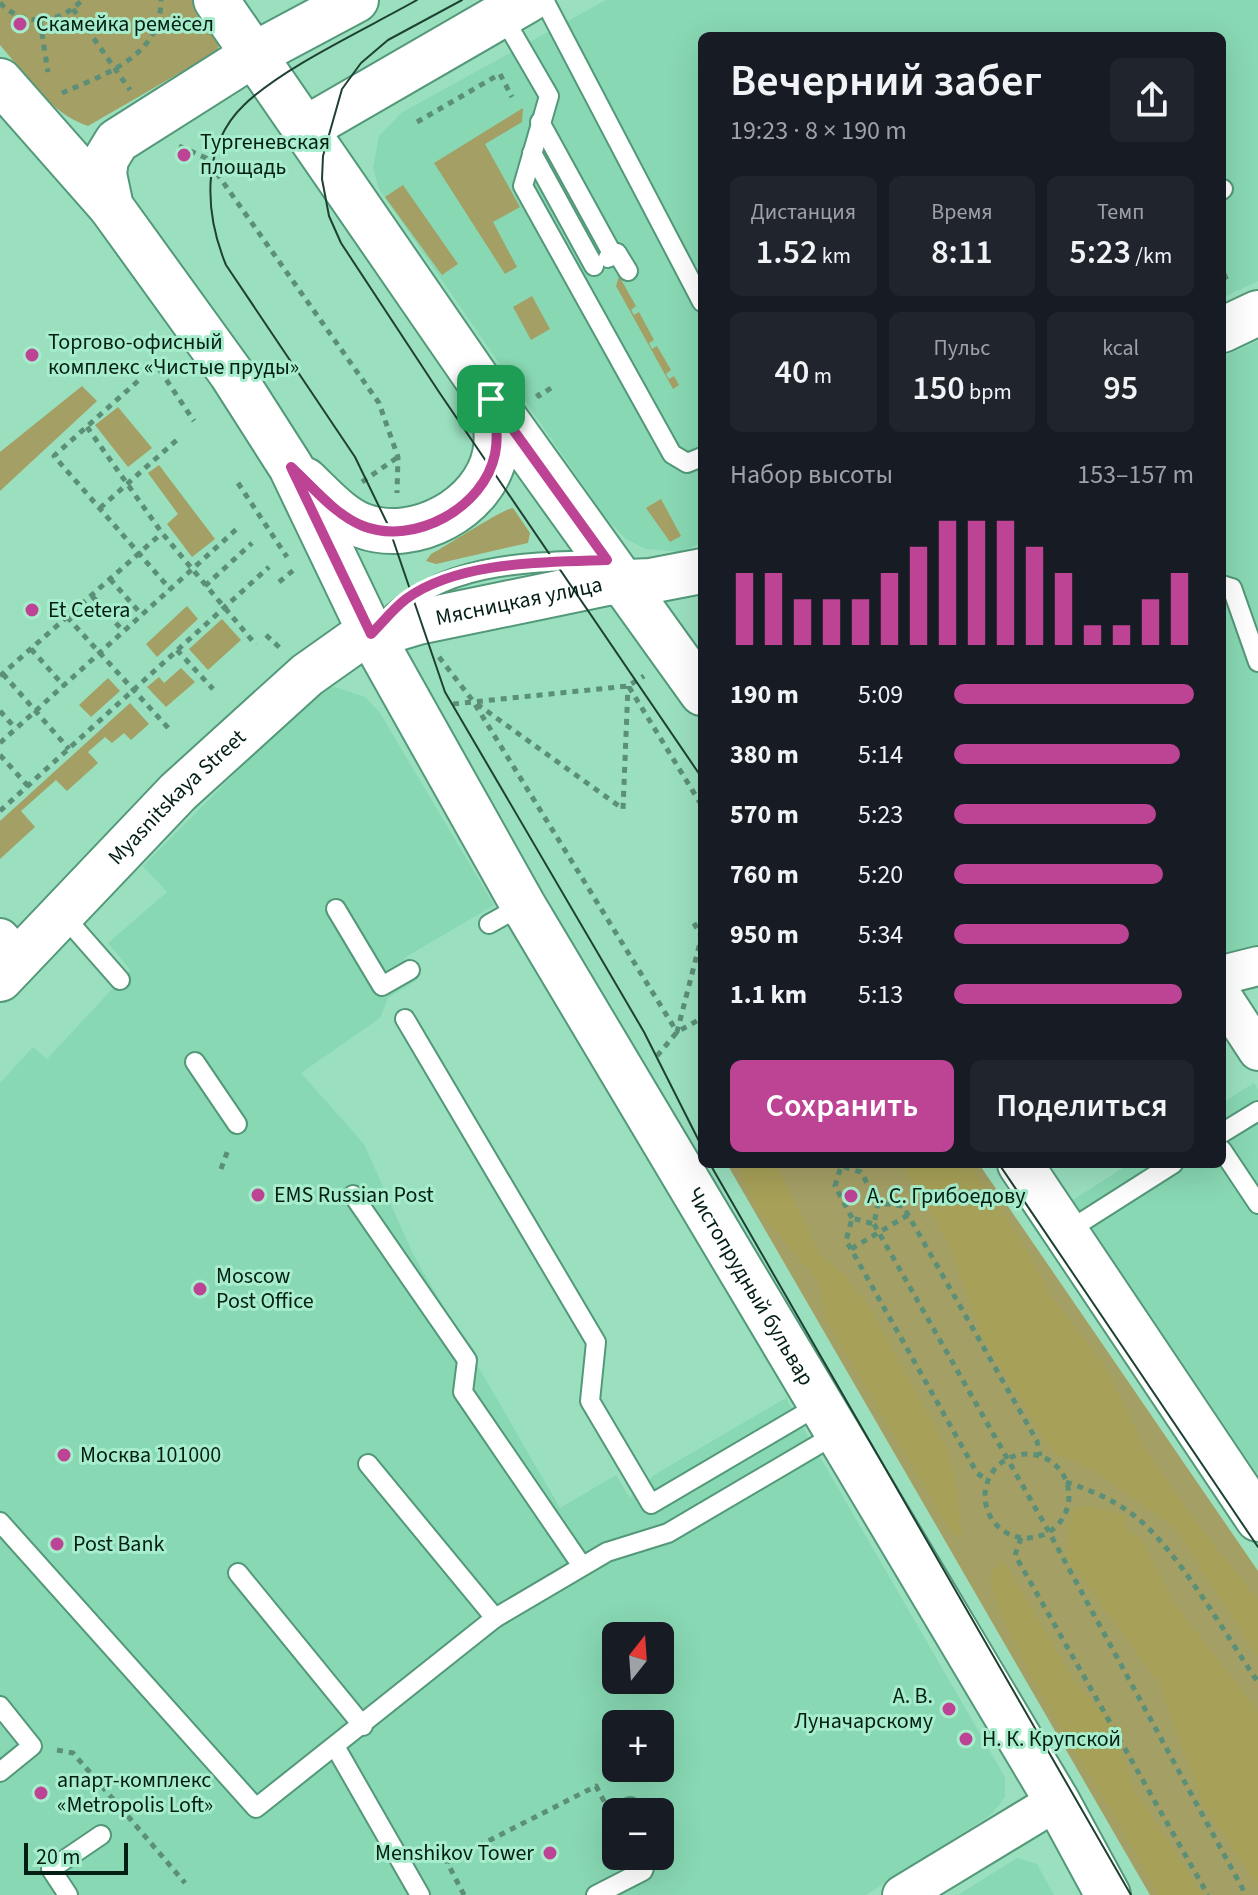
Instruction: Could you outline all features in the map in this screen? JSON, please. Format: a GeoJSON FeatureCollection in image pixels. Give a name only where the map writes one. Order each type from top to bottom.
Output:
{"type":"FeatureCollection","features":[{"type":"Feature","properties":{"kind":"main road"},"geometry":{"type":"LineString","coordinates":[[216,0],[251,56],[491,399],[698,687]]}},
{"type":"Feature","properties":{"kind":"main road"},"geometry":{"type":"LineString","coordinates":[[111,207],[104,174],[106,159],[117,141],[251,56],[356,0]]}},
{"type":"Feature","properties":{"kind":"main road"},"geometry":{"type":"LineString","coordinates":[[305,129],[515,8]]}},
{"type":"Feature","properties":{"kind":"main road"},"geometry":{"type":"LineString","coordinates":[[0,81],[111,207],[231,373],[291,467],[338,511],[362,526],[396,530],[430,524],[464,504],[487,476],[495,457],[498,431],[491,399]]}},
{"type":"Feature","properties":{"kind":"main road"},"geometry":{"type":"LineString","coordinates":[[1226,328],[1258,313]]}},
{"type":"Feature","properties":{"kind":"main road","name":"Чистопрудный бульвар"},"geometry":{"type":"LineString","coordinates":[[291,467],[506,914],[710,1218],[1057,1801],[1108,1895]]}},
{"type":"Feature","properties":{"kind":"main road"},"geometry":{"type":"LineString","coordinates":[[614,570],[650,581],[698,572]]}},
{"type":"Feature","properties":{"kind":"main road","name":"Мясницкая улица"},"geometry":{"type":"LineString","coordinates":[[371,634],[614,570]]}},
{"type":"Feature","properties":{"kind":"main road","name":"Myasnitskaya Street"},"geometry":{"type":"LineString","coordinates":[[7,958],[62,914],[178,792],[307,675],[355,641],[371,634]]}},
{"type":"Feature","properties":{"kind":"main road"},"geometry":{"type":"LineString","coordinates":[[1023,1168],[1258,1519]]}},
{"type":"Feature","properties":{"kind":"street"},"geometry":{"type":"LineString","coordinates":[[1226,974],[1258,966]]}},
{"type":"Feature","properties":{"kind":"street"},"geometry":{"type":"LineString","coordinates":[[1226,1002],[1258,1051]]}},
{"type":"Feature","properties":{"kind":"street"},"geometry":{"type":"LineString","coordinates":[[707,1168],[710,1218]]}},
{"type":"Feature","properties":{"kind":"street"},"geometry":{"type":"LineString","coordinates":[[927,1889],[1057,1801]]}},
{"type":"Feature","properties":{"kind":"lane"},"geometry":{"type":"LineString","coordinates":[[544,0],[698,294]]}},
{"type":"Feature","properties":{"kind":"lane"},"geometry":{"type":"LineString","coordinates":[[515,8],[549,96],[523,186],[672,454],[687,463],[698,459]]}},
{"type":"Feature","properties":{"kind":"lane"},"geometry":{"type":"LineString","coordinates":[[540,122],[615,254],[628,271]]}},
{"type":"Feature","properties":{"kind":"lane"},"geometry":{"type":"LineString","coordinates":[[532,153],[594,266]]}},
{"type":"Feature","properties":{"kind":"lane"},"geometry":{"type":"LineString","coordinates":[[574,277],[615,254]]}},
{"type":"Feature","properties":{"kind":"lane"},"geometry":{"type":"LineString","coordinates":[[1226,586],[1232,588],[1258,662]]}},
{"type":"Feature","properties":{"kind":"lane"},"geometry":{"type":"LineString","coordinates":[[336,909],[382,986],[410,970]]}},
{"type":"Feature","properties":{"kind":"lane"},"geometry":{"type":"LineString","coordinates":[[62,914],[120,980]]}},
{"type":"Feature","properties":{"kind":"lane"},"geometry":{"type":"LineString","coordinates":[[405,1019],[596,1342],[590,1401],[668,1533]]}},
{"type":"Feature","properties":{"kind":"lane"},"geometry":{"type":"LineString","coordinates":[[195,1062],[237,1124]]}},
{"type":"Feature","properties":{"kind":"lane"},"geometry":{"type":"LineString","coordinates":[[1226,1131],[1258,1111]]}},
{"type":"Feature","properties":{"kind":"lane"},"geometry":{"type":"LineString","coordinates":[[1226,1156],[1258,1204]]}},
{"type":"Feature","properties":{"kind":"lane"},"geometry":{"type":"LineString","coordinates":[[1066,1232],[1167,1168]]}},
{"type":"Feature","properties":{"kind":"lane"},"geometry":{"type":"LineString","coordinates":[[353,1195],[467,1360],[463,1392],[582,1566]]}},
{"type":"Feature","properties":{"kind":"lane"},"geometry":{"type":"LineString","coordinates":[[651,1504],[830,1419]]}},
{"type":"Feature","properties":{"kind":"lane"},"geometry":{"type":"LineString","coordinates":[[0,1522],[256,1808],[336,1748],[495,1618],[607,1552],[668,1533],[830,1419]]}},
{"type":"Feature","properties":{"kind":"lane"},"geometry":{"type":"LineString","coordinates":[[368,1464],[495,1618]]}},
{"type":"Feature","properties":{"kind":"lane"},"geometry":{"type":"LineString","coordinates":[[238,1573],[363,1726]]}},
{"type":"Feature","properties":{"kind":"lane"},"geometry":{"type":"LineString","coordinates":[[0,1706],[32,1746],[0,1772]]}},
{"type":"Feature","properties":{"kind":"lane"},"geometry":{"type":"LineString","coordinates":[[336,1748],[420,1895]]}},
{"type":"Feature","properties":{"kind":"lane"},"geometry":{"type":"LineString","coordinates":[[68,1895],[51,1869],[101,1835]]}},
{"type":"Feature","properties":{"kind":"lane"},"geometry":{"type":"LineString","coordinates":[[596,1895],[643,1870]]}},
{"type":"Feature","properties":{"kind":"path"},"geometry":{"type":"LineString","coordinates":[[0,3],[23,18],[40,21],[57,18],[82,0]]}},
{"type":"Feature","properties":{"kind":"path"},"geometry":{"type":"LineString","coordinates":[[40,21],[45,68],[61,93],[116,70],[138,54],[152,37],[161,0]]}},
{"type":"Feature","properties":{"kind":"path"},"geometry":{"type":"LineString","coordinates":[[73,9],[137,99]]}},
{"type":"Feature","properties":{"kind":"path"},"geometry":{"type":"LineString","coordinates":[[493,62],[512,97]]}},
{"type":"Feature","properties":{"kind":"path"},"geometry":{"type":"LineString","coordinates":[[417,122],[500,74]]}},
{"type":"Feature","properties":{"kind":"path"},"geometry":{"type":"LineString","coordinates":[[167,141],[206,158],[379,403],[398,457],[397,498]]}},
{"type":"Feature","properties":{"kind":"path"},"geometry":{"type":"LineString","coordinates":[[153,360],[194,421]]}},
{"type":"Feature","properties":{"kind":"path"},"geometry":{"type":"LineString","coordinates":[[138,381],[54,456],[170,589]]}},
{"type":"Feature","properties":{"kind":"path"},"geometry":{"type":"LineString","coordinates":[[531,384],[539,396],[551,388]]}},
{"type":"Feature","properties":{"kind":"path"},"geometry":{"type":"LineString","coordinates":[[87,427],[162,533],[256,645]]}},
{"type":"Feature","properties":{"kind":"path"},"geometry":{"type":"LineString","coordinates":[[100,508],[179,438]]}},
{"type":"Feature","properties":{"kind":"path"},"geometry":{"type":"LineString","coordinates":[[352,490],[398,457]]}},
{"type":"Feature","properties":{"kind":"path"},"geometry":{"type":"LineString","coordinates":[[238,483],[297,571],[279,582]]}},
{"type":"Feature","properties":{"kind":"path"},"geometry":{"type":"LineString","coordinates":[[0,743],[240,526]]}},
{"type":"Feature","properties":{"kind":"path"},"geometry":{"type":"LineString","coordinates":[[69,749],[2,675],[162,533]]}},
{"type":"Feature","properties":{"kind":"path"},"geometry":{"type":"LineString","coordinates":[[205,586],[252,543]]}},
{"type":"Feature","properties":{"kind":"path"},"geometry":{"type":"LineString","coordinates":[[0,811],[269,567]]}},
{"type":"Feature","properties":{"kind":"path"},"geometry":{"type":"LineString","coordinates":[[110,579],[142,615]]}},
{"type":"Feature","properties":{"kind":"path"},"geometry":{"type":"LineString","coordinates":[[92,596],[123,631]]}},
{"type":"Feature","properties":{"kind":"path"},"geometry":{"type":"LineString","coordinates":[[67,617],[171,731]]}},
{"type":"Feature","properties":{"kind":"path"},"geometry":{"type":"LineString","coordinates":[[430,646],[473,701],[677,1032]]}},
{"type":"Feature","properties":{"kind":"path"},"geometry":{"type":"LineString","coordinates":[[31,649],[64,686]]}},
{"type":"Feature","properties":{"kind":"path"},"geometry":{"type":"LineString","coordinates":[[177,650],[213,689]]}},
{"type":"Feature","properties":{"kind":"path"},"geometry":{"type":"LineString","coordinates":[[444,705],[628,686],[648,674]]}},
{"type":"Feature","properties":{"kind":"path"},"geometry":{"type":"LineString","coordinates":[[473,701],[623,809],[628,686]]}},
{"type":"Feature","properties":{"kind":"path"},"geometry":{"type":"LineString","coordinates":[[628,686],[698,800]]}},
{"type":"Feature","properties":{"kind":"path"},"geometry":{"type":"LineString","coordinates":[[0,711],[16,729]]}},
{"type":"Feature","properties":{"kind":"path"},"geometry":{"type":"LineString","coordinates":[[0,755],[28,786]]}},
{"type":"Feature","properties":{"kind":"path"},"geometry":{"type":"LineString","coordinates":[[694,923],[698,930]]}},
{"type":"Feature","properties":{"kind":"path"},"geometry":{"type":"LineString","coordinates":[[677,1032],[698,947]]}},
{"type":"Feature","properties":{"kind":"path"},"geometry":{"type":"LineString","coordinates":[[654,1060],[677,1032],[698,1020]]}},
{"type":"Feature","properties":{"kind":"path"},"geometry":{"type":"LineString","coordinates":[[840,1168],[835,1186],[852,1218],[846,1241],[977,1473],[988,1481]]}},
{"type":"Feature","properties":{"kind":"path"},"geometry":{"type":"LineString","coordinates":[[850,1168],[861,1172],[878,1203],[874,1224]]}},
{"type":"Feature","properties":{"kind":"path"},"geometry":{"type":"LineString","coordinates":[[878,1203],[903,1206],[1037,1441],[1040,1456]]}},
{"type":"Feature","properties":{"kind":"path"},"geometry":{"type":"LineString","coordinates":[[851,1249],[908,1215]]}},
{"type":"Feature","properties":{"kind":"path"},"geometry":{"type":"LineString","coordinates":[[852,1218],[874,1224],[879,1232],[1049,1532],[1246,1895]]}},
{"type":"Feature","properties":{"kind":"path"},"geometry":{"type":"LineString","coordinates":[[1023,1455],[1040,1456],[1053,1464],[1066,1482],[1067,1506],[1061,1520],[1049,1532],[1021,1538],[1007,1533],[990,1517],[985,1496],[988,1481],[1007,1459],[1023,1455]]}},
{"type":"Feature","properties":{"kind":"path"},"geometry":{"type":"LineString","coordinates":[[1066,1482],[1100,1494],[1134,1515],[1166,1547],[1258,1682]]}},
{"type":"Feature","properties":{"kind":"path"},"geometry":{"type":"LineString","coordinates":[[1021,1538],[1015,1555],[1208,1895]]}},
{"type":"Feature","properties":{"kind":"path"},"geometry":{"type":"LineString","coordinates":[[32,1746],[73,1753],[124,1805],[185,1883]]}},
{"type":"Feature","properties":{"kind":"path"},"geometry":{"type":"LineString","coordinates":[[464,1895],[447,1862],[596,1786],[602,1798]]}},
{"type":"Feature","properties":{"kind":"shaded area"},"geometry":{"type":"Polygon","coordinates":[[[0,0],[194,0],[220,44],[216,52],[88,126],[50,103],[0,45],[0,0]]]}},
{"type":"Feature","properties":{"kind":"shaded area"},"geometry":{"type":"Polygon","coordinates":[[[606,0],[1258,0],[1258,281],[1226,296],[1226,32],[698,32],[698,545],[680,552],[646,549],[626,539],[605,517],[379,189],[373,168],[379,136],[401,113],[606,0]]]}},
{"type":"Feature","properties":{"kind":"shaded area"},"geometry":{"type":"Polygon","coordinates":[[[523,108],[522,122],[485,144],[520,207],[493,222],[517,267],[505,274],[434,163],[523,108]]]}},
{"type":"Feature","properties":{"kind":"shaded area"},"geometry":{"type":"Polygon","coordinates":[[[403,185],[458,264],[442,275],[385,197],[403,185]]]}},
{"type":"Feature","properties":{"kind":"shaded area"},"geometry":{"type":"Polygon","coordinates":[[[619,276],[636,306],[631,310],[634,315],[639,312],[654,340],[649,343],[652,349],[657,346],[671,370],[666,374],[669,379],[674,376],[679,385],[673,389],[616,286],[619,276]]]}},
{"type":"Feature","properties":{"kind":"shaded area"},"geometry":{"type":"Polygon","coordinates":[[[532,296],[550,329],[531,340],[513,307],[532,296]]]}},
{"type":"Feature","properties":{"kind":"shaded area"},"geometry":{"type":"Polygon","coordinates":[[[1258,341],[1258,956],[1228,957],[1226,956],[1226,355],[1258,341]]]}},
{"type":"Feature","properties":{"kind":"shaded area"},"geometry":{"type":"Polygon","coordinates":[[[82,386],[97,401],[0,491],[0,452],[82,386]]]}},
{"type":"Feature","properties":{"kind":"shaded area"},"geometry":{"type":"Polygon","coordinates":[[[118,407],[152,448],[128,467],[95,425],[118,407]]]}},
{"type":"Feature","properties":{"kind":"shaded area"},"geometry":{"type":"Polygon","coordinates":[[[159,465],[215,539],[192,557],[167,524],[178,514],[148,473],[159,465]]]}},
{"type":"Feature","properties":{"kind":"shaded area"},"geometry":{"type":"Polygon","coordinates":[[[661,499],[681,536],[670,542],[646,508],[661,499]]]}},
{"type":"Feature","properties":{"kind":"shaded area"},"geometry":{"type":"Polygon","coordinates":[[[513,508],[530,533],[528,543],[436,564],[426,561],[431,554],[513,508]]]}},
{"type":"Feature","properties":{"kind":"shaded area"},"geometry":{"type":"Polygon","coordinates":[[[187,606],[198,619],[157,657],[146,644],[187,606]]]}},
{"type":"Feature","properties":{"kind":"shaded area"},"geometry":{"type":"Polygon","coordinates":[[[222,619],[241,640],[208,670],[189,649],[222,619]]]}},
{"type":"Feature","properties":{"kind":"shaded area"},"geometry":{"type":"Polygon","coordinates":[[[181,668],[195,682],[166,707],[147,687],[159,677],[164,683],[181,668]]]}},
{"type":"Feature","properties":{"kind":"shaded area"},"geometry":{"type":"Polygon","coordinates":[[[108,678],[120,691],[91,717],[79,705],[108,678]]]}},
{"type":"Feature","properties":{"kind":"shaded area"},"geometry":{"type":"Polygon","coordinates":[[[335,687],[365,697],[380,713],[494,905],[404,958],[417,980],[388,998],[380,1018],[301,1073],[364,1144],[413,1254],[560,1508],[616,1475],[630,1498],[654,1475],[786,1398],[1005,1777],[1005,1797],[992,1814],[866,1895],[0,1895],[0,1083],[33,1047],[47,1059],[130,970],[108,943],[167,892],[143,866],[322,689],[335,687]]]}},
{"type":"Feature","properties":{"kind":"shaded area"},"geometry":{"type":"Polygon","coordinates":[[[130,703],[149,724],[131,740],[124,733],[112,743],[105,737],[88,752],[98,763],[67,791],[56,780],[21,811],[35,827],[0,859],[0,821],[130,703]]]}},
{"type":"Feature","properties":{"kind":"shaded area"},"geometry":{"type":"Polygon","coordinates":[[[1254,1083],[1258,1089],[1258,1475],[1073,1200],[1123,1168],[1226,1168],[1226,1100],[1254,1083]]]}},
{"type":"Feature","properties":{"kind":"shaded area"},"geometry":{"type":"Polygon","coordinates":[[[729,1168],[982,1168],[1258,1571],[1258,1895],[1150,1895],[729,1168]]]}},
{"type":"Feature","properties":{"kind":"shaded area"},"geometry":{"type":"Polygon","coordinates":[[[740,1168],[778,1168],[820,1254],[846,1277],[871,1310],[946,1447],[956,1481],[962,1535],[952,1534],[826,1320],[818,1281],[759,1212],[741,1176],[740,1168]]]}},
{"type":"Feature","properties":{"kind":"shaded area"},"geometry":{"type":"Polygon","coordinates":[[[903,1168],[974,1168],[1027,1250],[1051,1296],[1105,1366],[1144,1446],[1194,1520],[1258,1600],[1258,1658],[1175,1528],[1096,1472],[1051,1451],[982,1336],[950,1246],[903,1168]]]}},
{"type":"Feature","properties":{"kind":"shaded area"},"geometry":{"type":"Polygon","coordinates":[[[1092,1506],[1126,1516],[1127,1531],[1141,1538],[1175,1604],[1258,1711],[1258,1886],[1203,1804],[1158,1682],[1067,1557],[1069,1522],[1075,1507],[1092,1506]]]}},
{"type":"Feature","properties":{"kind":"shaded area"},"geometry":{"type":"Polygon","coordinates":[[[1004,1561],[1073,1679],[1110,1722],[1135,1791],[1203,1895],[1157,1895],[1123,1831],[1030,1675],[1002,1617],[990,1573],[1004,1561]]]}},
{"type":"Feature","properties":{"kind":"shaded area"},"geometry":{"type":"Polygon","coordinates":[[[1017,1858],[1037,1864],[1054,1895],[958,1895],[1017,1858]]]}},
{"type":"Feature","properties":{"kind":"tram line"},"geometry":{"type":"LineString","coordinates":[[417,0],[281,76],[244,105],[230,122],[213,161],[211,182],[211,203],[219,245],[226,265],[355,457],[388,525],[445,692],[644,1032],[698,1139]]}},
{"type":"Feature","properties":{"kind":"tram line"},"geometry":{"type":"LineString","coordinates":[[462,0],[388,40],[361,63],[342,89],[323,156],[322,179],[329,216],[341,243],[439,392],[698,772]]}},
{"type":"Feature","properties":{"kind":"tram line"},"geometry":{"type":"LineString","coordinates":[[712,1168],[1131,1895]]}},
{"type":"Feature","properties":{"kind":"tram line"},"geometry":{"type":"LineString","coordinates":[[1002,1168],[1258,1547]]}},
{"type":"Feature","properties":{"kind":"place","name":"Скамейка ремёсел"},"geometry":{"type":"Point","coordinates":[20,24]}},
{"type":"Feature","properties":{"kind":"place","name":"Тургеневская площадь"},"geometry":{"type":"Point","coordinates":[184,155]}},
{"type":"Feature","properties":{"kind":"place","name":"Торгово-офисный комплекс «Чистые пруды»"},"geometry":{"type":"Point","coordinates":[32,355]}},
{"type":"Feature","properties":{"kind":"place","name":"Et Cetera"},"geometry":{"type":"Point","coordinates":[32,610]}},
{"type":"Feature","properties":{"kind":"place","name":"EMS Russian Post"},"geometry":{"type":"Point","coordinates":[258,1195]}},
{"type":"Feature","properties":{"kind":"place","name":"А. С. Грибоедову"},"geometry":{"type":"Point","coordinates":[851,1196]}},
{"type":"Feature","properties":{"kind":"place","name":"Moscow Post Office"},"geometry":{"type":"Point","coordinates":[200,1289]}},
{"type":"Feature","properties":{"kind":"place","name":"Москва 101000"},"geometry":{"type":"Point","coordinates":[64,1455]}},
{"type":"Feature","properties":{"kind":"place","name":"Post Bank"},"geometry":{"type":"Point","coordinates":[57,1544]}},
{"type":"Feature","properties":{"kind":"place","name":"А. В. Луначарскому"},"geometry":{"type":"Point","coordinates":[949,1709]}},
{"type":"Feature","properties":{"kind":"place","name":"Н. К. Крупской"},"geometry":{"type":"Point","coordinates":[966,1739]}},
{"type":"Feature","properties":{"kind":"place","name":"апарт-комплекс «Metropolis Loft»"},"geometry":{"type":"Point","coordinates":[41,1793]}},
{"type":"Feature","properties":{"kind":"place","name":"Menshikov Tower"},"geometry":{"type":"Point","coordinates":[550,1853]}},
{"type":"Feature","properties":{"kind":"route"},"geometry":{"type":"LineString","coordinates":[[491,399],[607,560],[536,562],[472,572],[407,598],[371,634],[291,467],[338,511],[362,526],[396,530],[430,524],[454,512],[474,495],[487,476],[495,457],[498,431],[491,399]]}}]}
